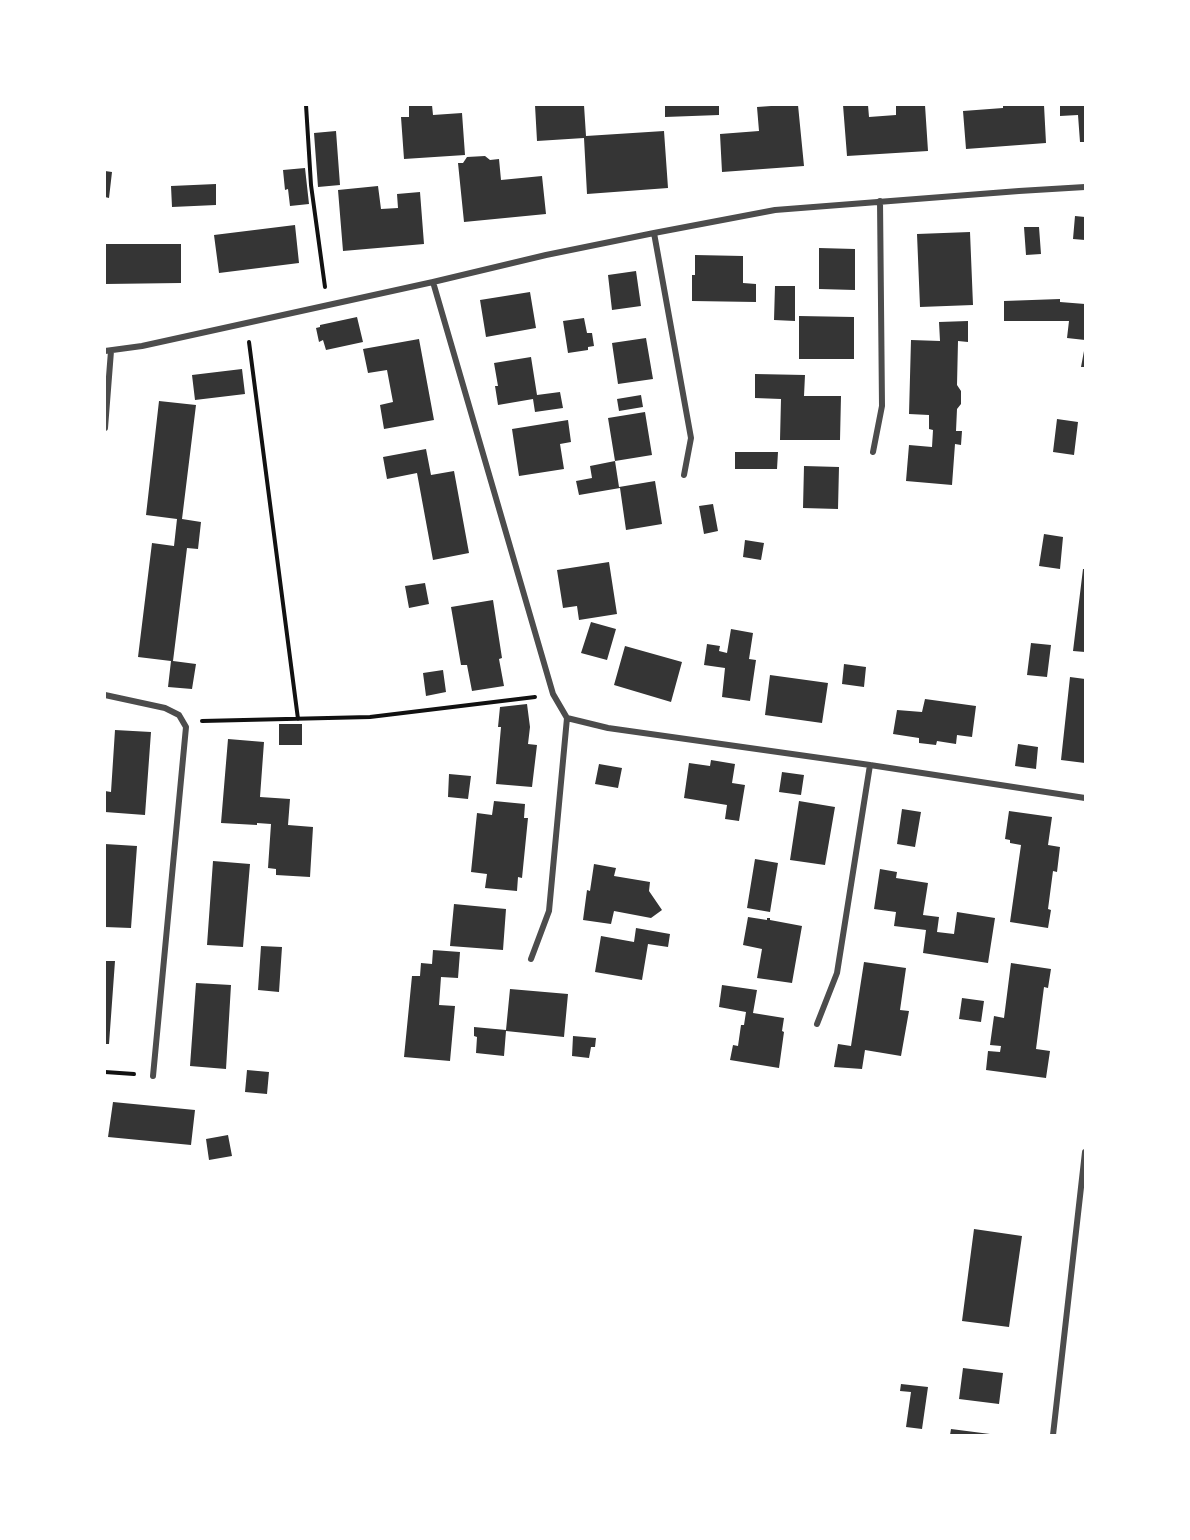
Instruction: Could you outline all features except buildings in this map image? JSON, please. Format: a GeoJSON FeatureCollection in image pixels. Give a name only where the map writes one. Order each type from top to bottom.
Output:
{"type":"FeatureCollection","features":[{"type":"Feature","properties":{"kind":"street"},"geometry":{"type":"LineString","coordinates":[[105,428],[108,351],[142,346],[327,306],[546,255],[775,210],[1085,187]]}},
{"type":"Feature","properties":{"kind":"street"},"geometry":{"type":"LineString","coordinates":[[873,452],[882,406],[880,201]]}},
{"type":"Feature","properties":{"kind":"street"},"geometry":{"type":"LineString","coordinates":[[654,233],[691,438],[684,476]]}},
{"type":"Feature","properties":{"kind":"street"},"geometry":{"type":"LineString","coordinates":[[433,282],[554,694],[567,718],[549,911],[531,959]]}},
{"type":"Feature","properties":{"kind":"street"},"geometry":{"type":"LineString","coordinates":[[105,695],[165,708],[179,716],[186,727],[153,1076]]}},
{"type":"Feature","properties":{"kind":"street"},"geometry":{"type":"LineString","coordinates":[[567,718],[608,728],[1085,798]]}},
{"type":"Feature","properties":{"kind":"street"},"geometry":{"type":"LineString","coordinates":[[817,1024],[837,973],[870,765]]}},
{"type":"Feature","properties":{"kind":"street"},"geometry":{"type":"LineString","coordinates":[[1053,1435],[1085,1152]]}},
{"type":"Feature","properties":{"kind":"path"},"geometry":{"type":"LineString","coordinates":[[306,105],[311,185],[327,306]]}},
{"type":"Feature","properties":{"kind":"path"},"geometry":{"type":"LineString","coordinates":[[246,323],[298,719]]}},
{"type":"Feature","properties":{"kind":"path"},"geometry":{"type":"LineString","coordinates":[[186,727],[203,720],[370,717],[554,694]]}},
{"type":"Feature","properties":{"kind":"path"},"geometry":{"type":"LineString","coordinates":[[105,1072],[153,1076]]}}]}
